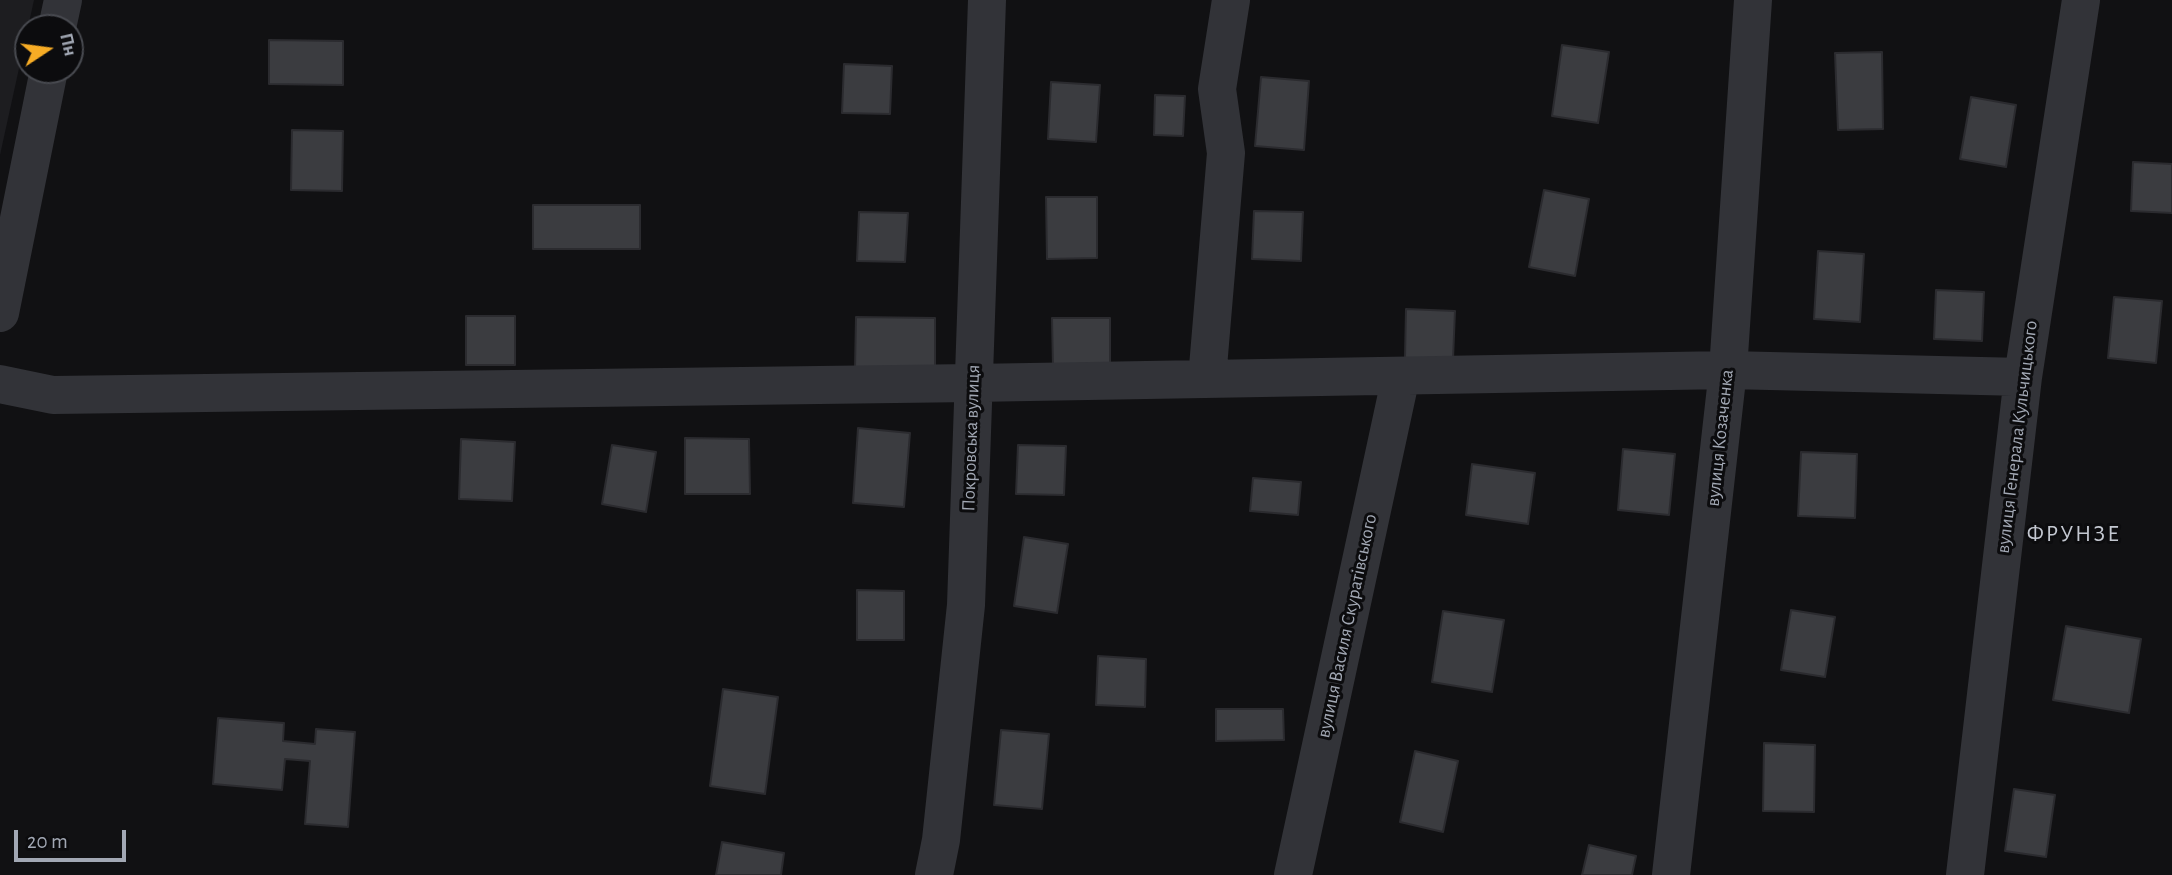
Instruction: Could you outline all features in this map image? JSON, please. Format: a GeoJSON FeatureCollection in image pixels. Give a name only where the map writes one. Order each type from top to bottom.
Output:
{"type":"FeatureCollection","features":[{"type":"Feature","properties":{"kind":"street","name":"Покровська вулиця"},"geometry":{"type":"LineString","coordinates":[[933,875],[941,840],[966,606],[987,0]]}},
{"type":"Feature","properties":{"kind":"street"},"geometry":{"type":"LineString","coordinates":[[1207,379],[1226,153],[1217,89],[1231,0]]}},
{"type":"Feature","properties":{"kind":"street","name":"вулиця Козаченка"},"geometry":{"type":"LineString","coordinates":[[1671,875],[1728,370],[1753,0]]}},
{"type":"Feature","properties":{"kind":"street","name":"вулиця Генерала Кульчицького"},"geometry":{"type":"LineString","coordinates":[[1965,875],[2023,377],[2081,0]]}},
{"type":"Feature","properties":{"kind":"street"},"geometry":{"type":"LineString","coordinates":[[0,313],[46,84]]}},
{"type":"Feature","properties":{"kind":"street"},"geometry":{"type":"LineString","coordinates":[[0,384],[53,395],[1728,370],[2023,377]]}},
{"type":"Feature","properties":{"kind":"street","name":"вулиця Василя Скуратівського"},"geometry":{"type":"LineString","coordinates":[[1293,875],[1401,376]]}},
{"type":"Feature","properties":{"kind":"shaded area"},"geometry":{"type":"Polygon","coordinates":[[[0,0],[34,0],[31,14],[14,14],[16,84],[0,155],[0,0]]]}},
{"type":"Feature","properties":{"kind":"building"},"geometry":{"type":"Polygon","coordinates":[[[269,40],[343,41],[343,85],[269,84],[269,40]]]}},
{"type":"Feature","properties":{"kind":"building"},"geometry":{"type":"Polygon","coordinates":[[[1562,45],[1609,52],[1598,123],[1552,116],[1562,45]]]}},
{"type":"Feature","properties":{"kind":"building"},"geometry":{"type":"Polygon","coordinates":[[[1882,52],[1883,129],[1838,130],[1835,53],[1882,52]]]}},
{"type":"Feature","properties":{"kind":"building"},"geometry":{"type":"Polygon","coordinates":[[[844,64],[892,66],[890,114],[842,113],[844,64]]]}},
{"type":"Feature","properties":{"kind":"building"},"geometry":{"type":"Polygon","coordinates":[[[1261,77],[1309,81],[1304,150],[1255,146],[1261,77]]]}},
{"type":"Feature","properties":{"kind":"building"},"geometry":{"type":"Polygon","coordinates":[[[1051,82],[1100,85],[1096,142],[1048,139],[1051,82]]]}},
{"type":"Feature","properties":{"kind":"building"},"geometry":{"type":"Polygon","coordinates":[[[1155,95],[1185,96],[1183,136],[1154,135],[1155,95]]]}},
{"type":"Feature","properties":{"kind":"building"},"geometry":{"type":"Polygon","coordinates":[[[1971,97],[2016,105],[2006,167],[1960,159],[1971,97]]]}},
{"type":"Feature","properties":{"kind":"building"},"geometry":{"type":"Polygon","coordinates":[[[292,130],[343,131],[342,191],[291,190],[292,130]]]}},
{"type":"Feature","properties":{"kind":"building"},"geometry":{"type":"Polygon","coordinates":[[[2133,162],[2172,164],[2172,213],[2131,211],[2133,162]]]}},
{"type":"Feature","properties":{"kind":"building"},"geometry":{"type":"Polygon","coordinates":[[[1544,190],[1589,199],[1575,276],[1529,267],[1544,190]]]}},
{"type":"Feature","properties":{"kind":"building"},"geometry":{"type":"Polygon","coordinates":[[[1046,197],[1097,197],[1097,258],[1047,259],[1046,197]]]}},
{"type":"Feature","properties":{"kind":"building"},"geometry":{"type":"Polygon","coordinates":[[[533,205],[640,205],[640,249],[533,249],[533,205]]]}},
{"type":"Feature","properties":{"kind":"building"},"geometry":{"type":"Polygon","coordinates":[[[1254,211],[1303,212],[1301,261],[1252,259],[1254,211]]]}},
{"type":"Feature","properties":{"kind":"building"},"geometry":{"type":"Polygon","coordinates":[[[859,212],[908,213],[905,262],[857,261],[859,212]]]}},
{"type":"Feature","properties":{"kind":"building"},"geometry":{"type":"Polygon","coordinates":[[[1818,251],[1864,254],[1860,322],[1814,319],[1818,251]]]}},
{"type":"Feature","properties":{"kind":"building"},"geometry":{"type":"Polygon","coordinates":[[[1936,290],[1984,292],[1982,341],[1934,339],[1936,290]]]}},
{"type":"Feature","properties":{"kind":"building"},"geometry":{"type":"Polygon","coordinates":[[[2114,297],[2162,301],[2156,363],[2108,358],[2114,297]]]}},
{"type":"Feature","properties":{"kind":"building"},"geometry":{"type":"Polygon","coordinates":[[[1406,309],[1455,311],[1453,359],[1405,358],[1406,309]]]}},
{"type":"Feature","properties":{"kind":"building"},"geometry":{"type":"Polygon","coordinates":[[[466,316],[515,316],[515,365],[466,365],[466,316]]]}},
{"type":"Feature","properties":{"kind":"building"},"geometry":{"type":"Polygon","coordinates":[[[856,317],[935,318],[935,370],[855,369],[856,317]]]}},
{"type":"Feature","properties":{"kind":"building"},"geometry":{"type":"Polygon","coordinates":[[[1052,318],[1110,318],[1110,367],[1053,367],[1052,318]]]}},
{"type":"Feature","properties":{"kind":"building"},"geometry":{"type":"Polygon","coordinates":[[[858,428],[910,433],[904,507],[853,503],[858,428]]]}},
{"type":"Feature","properties":{"kind":"building"},"geometry":{"type":"Polygon","coordinates":[[[685,438],[749,439],[750,494],[685,494],[685,438]]]}},
{"type":"Feature","properties":{"kind":"building"},"geometry":{"type":"Polygon","coordinates":[[[461,439],[515,442],[512,501],[459,499],[461,439]]]}},
{"type":"Feature","properties":{"kind":"building"},"geometry":{"type":"Polygon","coordinates":[[[612,445],[656,452],[646,512],[602,504],[612,445]]]}},
{"type":"Feature","properties":{"kind":"building"},"geometry":{"type":"Polygon","coordinates":[[[1018,445],[1066,446],[1064,495],[1016,494],[1018,445]]]}},
{"type":"Feature","properties":{"kind":"building"},"geometry":{"type":"Polygon","coordinates":[[[1623,449],[1675,454],[1669,515],[1618,510],[1623,449]]]}},
{"type":"Feature","properties":{"kind":"building"},"geometry":{"type":"Polygon","coordinates":[[[1801,452],[1857,454],[1855,518],[1798,516],[1801,452]]]}},
{"type":"Feature","properties":{"kind":"building"},"geometry":{"type":"Polygon","coordinates":[[[1472,464],[1535,473],[1528,524],[1466,515],[1472,464]]]}},
{"type":"Feature","properties":{"kind":"building"},"geometry":{"type":"Polygon","coordinates":[[[1253,478],[1301,482],[1298,515],[1250,511],[1253,478]]]}},
{"type":"Feature","properties":{"kind":"building"},"geometry":{"type":"Polygon","coordinates":[[[1024,537],[1068,544],[1057,613],[1014,606],[1024,537]]]}},
{"type":"Feature","properties":{"kind":"building"},"geometry":{"type":"Polygon","coordinates":[[[857,590],[904,591],[904,640],[857,640],[857,590]]]}},
{"type":"Feature","properties":{"kind":"building"},"geometry":{"type":"Polygon","coordinates":[[[1791,610],[1835,617],[1825,677],[1781,670],[1791,610]]]}},
{"type":"Feature","properties":{"kind":"building"},"geometry":{"type":"Polygon","coordinates":[[[1443,611],[1504,620],[1492,692],[1432,682],[1443,611]]]}},
{"type":"Feature","properties":{"kind":"building"},"geometry":{"type":"Polygon","coordinates":[[[2066,626],[2141,639],[2129,713],[2053,700],[2066,626]]]}},
{"type":"Feature","properties":{"kind":"building"},"geometry":{"type":"Polygon","coordinates":[[[1098,656],[1146,659],[1145,707],[1096,705],[1098,656]]]}},
{"type":"Feature","properties":{"kind":"building"},"geometry":{"type":"Polygon","coordinates":[[[723,689],[778,697],[765,794],[710,786],[723,689]]]}},
{"type":"Feature","properties":{"kind":"building"},"geometry":{"type":"Polygon","coordinates":[[[1216,709],[1283,709],[1284,740],[1216,741],[1216,709]]]}},
{"type":"Feature","properties":{"kind":"building"},"geometry":{"type":"Polygon","coordinates":[[[218,718],[284,723],[283,741],[315,744],[316,729],[355,732],[348,827],[305,824],[310,761],[285,759],[282,790],[213,784],[218,718]]]}},
{"type":"Feature","properties":{"kind":"building"},"geometry":{"type":"Polygon","coordinates":[[[1001,730],[1049,734],[1042,809],[994,805],[1001,730]]]}},
{"type":"Feature","properties":{"kind":"building"},"geometry":{"type":"Polygon","coordinates":[[[1764,743],[1815,745],[1814,812],[1763,811],[1764,743]]]}},
{"type":"Feature","properties":{"kind":"building"},"geometry":{"type":"Polygon","coordinates":[[[1415,751],[1458,761],[1443,832],[1400,822],[1415,751]]]}},
{"type":"Feature","properties":{"kind":"building"},"geometry":{"type":"Polygon","coordinates":[[[2014,789],[2055,795],[2046,857],[2005,851],[2014,789]]]}},
{"type":"Feature","properties":{"kind":"building"},"geometry":{"type":"Polygon","coordinates":[[[722,842],[784,853],[781,875],[716,875],[722,842]]]}},
{"type":"Feature","properties":{"kind":"building"},"geometry":{"type":"Polygon","coordinates":[[[1589,845],[1636,856],[1632,875],[1582,875],[1589,845]]]}},
{"type":"Feature","properties":{"kind":"district","name":"ФРУНЗЕ"},"geometry":{"type":"Point","coordinates":[2074,534]}}]}
